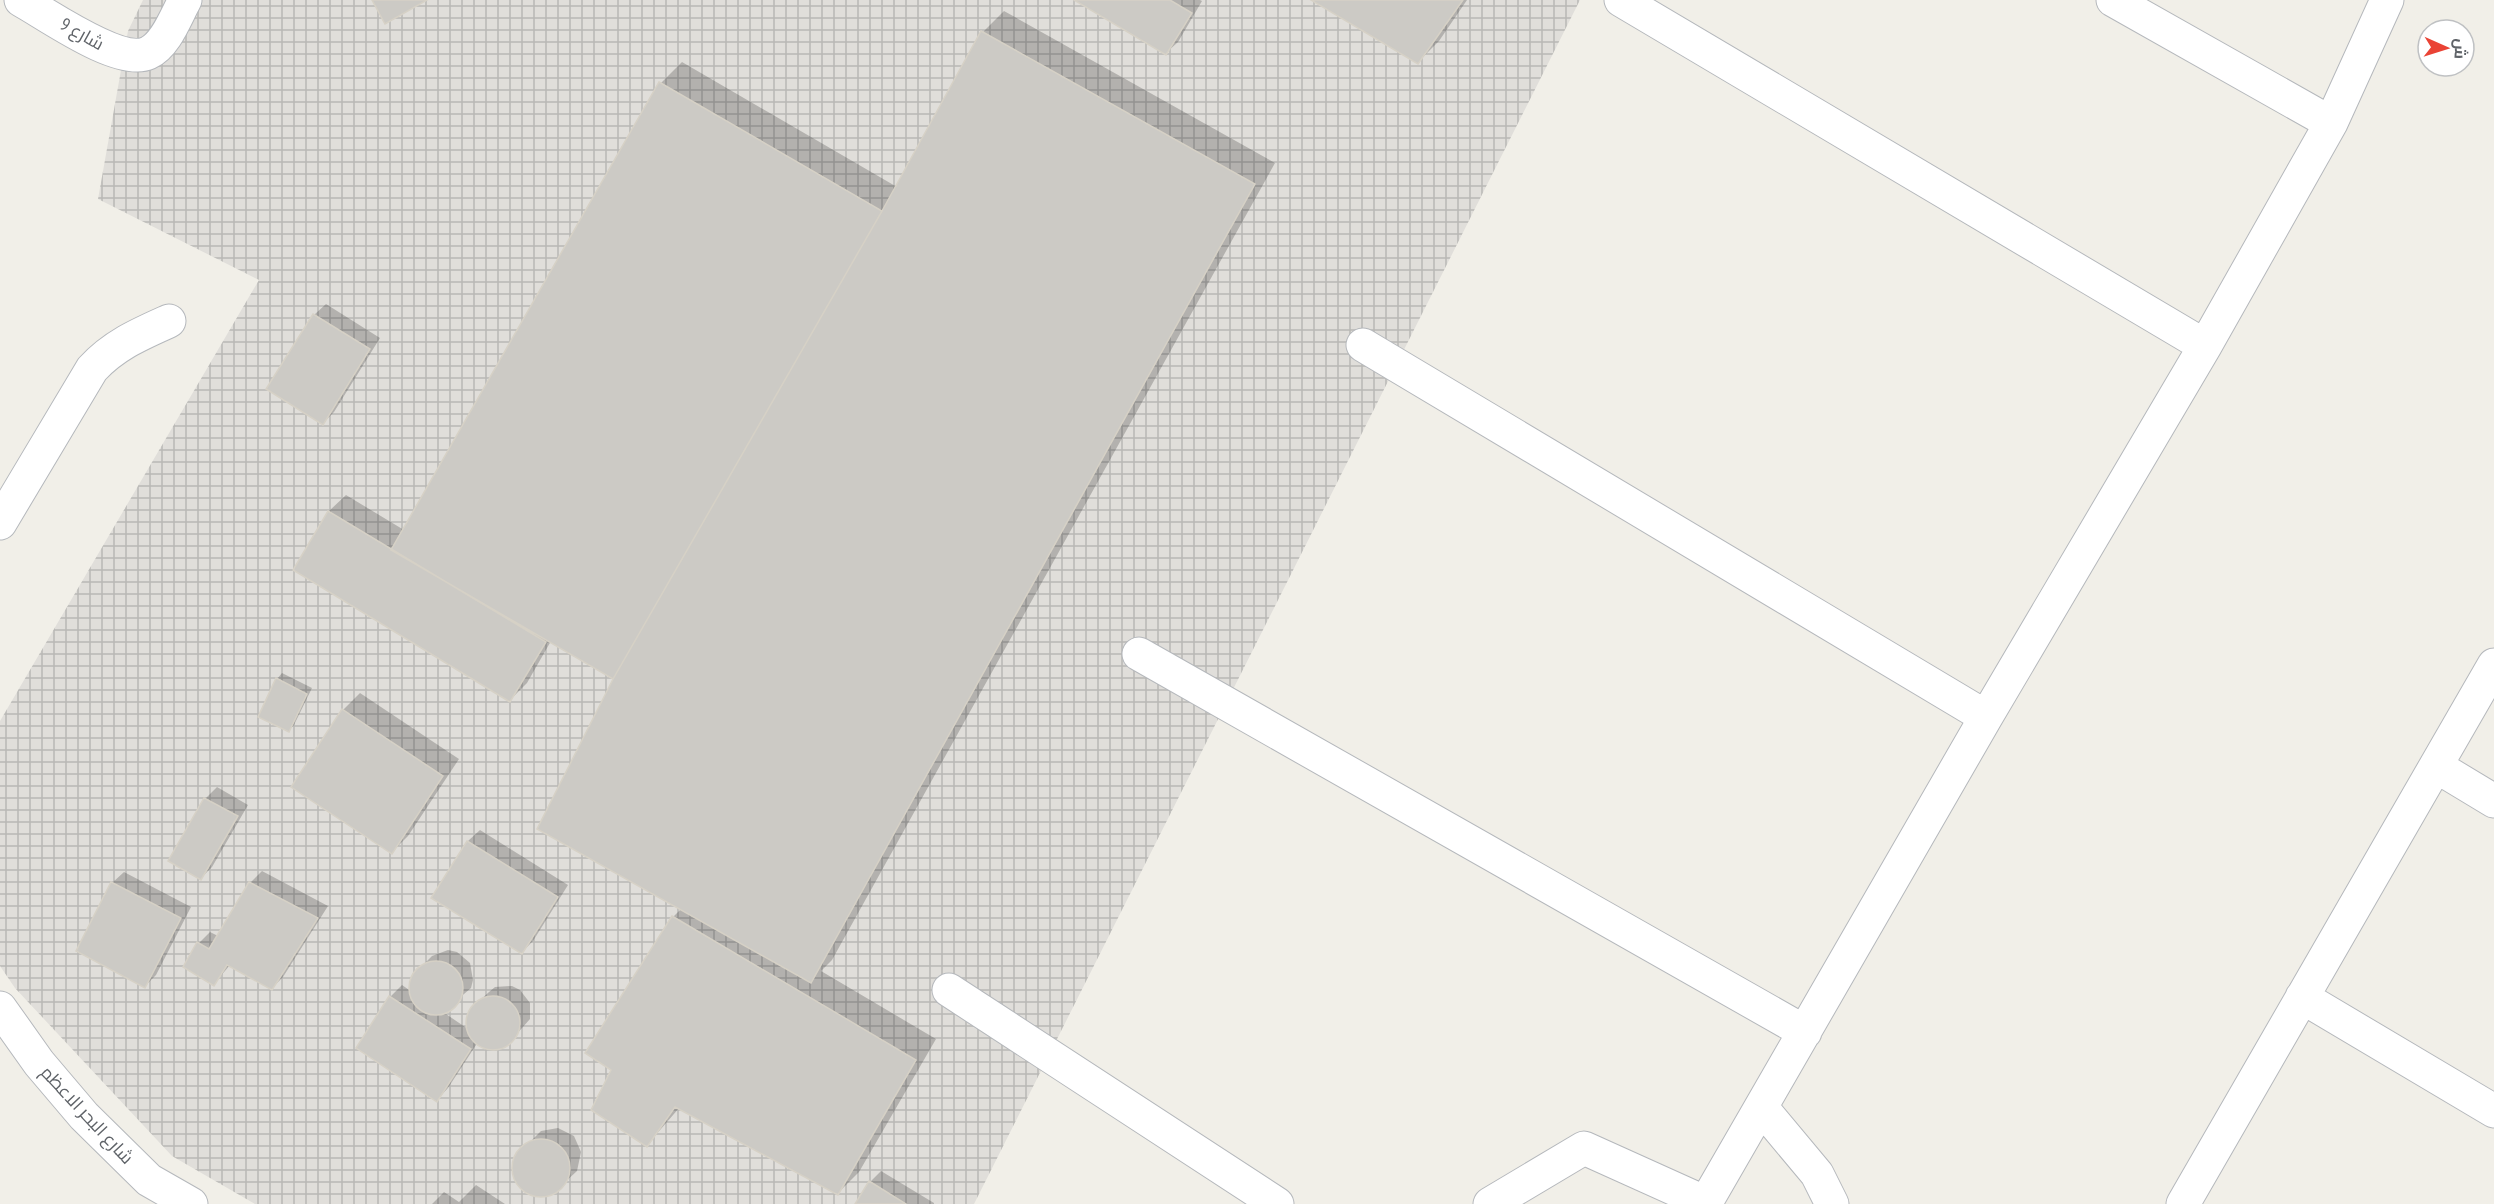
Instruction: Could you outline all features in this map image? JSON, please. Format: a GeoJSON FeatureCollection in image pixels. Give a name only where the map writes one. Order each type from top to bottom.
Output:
{"type":"FeatureCollection","features":[{"type":"Feature","properties":{"kind":"street","name":"شارع 9"},"geometry":{"type":"LineString","coordinates":[[21,0],[112,51],[132,56],[148,53],[166,33],[185,0]]}},
{"type":"Feature","properties":{"kind":"street"},"geometry":{"type":"LineString","coordinates":[[1621,0],[2205,346]]}},
{"type":"Feature","properties":{"kind":"street"},"geometry":{"type":"LineString","coordinates":[[1490,1204],[1584,1148],[1706,1203],[1986,717],[2205,346],[2331,123],[2387,0]]}},
{"type":"Feature","properties":{"kind":"street"},"geometry":{"type":"LineString","coordinates":[[2115,1],[2331,123]]}},
{"type":"Feature","properties":{"kind":"street"},"geometry":{"type":"LineString","coordinates":[[0,523],[92,369],[106,354],[124,341],[169,321]]}},
{"type":"Feature","properties":{"kind":"street"},"geometry":{"type":"LineString","coordinates":[[1363,345],[1986,717]]}},
{"type":"Feature","properties":{"kind":"street"},"geometry":{"type":"LineString","coordinates":[[1139,654],[1805,1032]]}},
{"type":"Feature","properties":{"kind":"street"},"geometry":{"type":"LineString","coordinates":[[2183,1204],[2494,665]]}},
{"type":"Feature","properties":{"kind":"street"},"geometry":{"type":"LineString","coordinates":[[2436,766],[2494,801]]}},
{"type":"Feature","properties":{"kind":"street"},"geometry":{"type":"LineString","coordinates":[[949,990],[1277,1204]]}},
{"type":"Feature","properties":{"kind":"street"},"geometry":{"type":"LineString","coordinates":[[2302,997],[2494,1111]]}},
{"type":"Feature","properties":{"kind":"street","name":"شارع البحر الاعظم"},"geometry":{"type":"LineString","coordinates":[[0,1008],[39,1063],[84,1116],[142,1192],[190,1204]]}},
{"type":"Feature","properties":{"kind":"street"},"geometry":{"type":"LineString","coordinates":[[1761,1107],[1817,1174],[1832,1204]]}},
{"type":"Feature","properties":{"kind":"shaded area"},"geometry":{"type":"Polygon","coordinates":[[[143,0],[1580,0],[974,1204],[255,1204],[172,1156],[15,988],[0,966],[0,721],[259,280],[98,199],[128,31],[143,0]]]}},
{"type":"Feature","properties":{"kind":"building"},"geometry":{"type":"Polygon","coordinates":[[[372,0],[427,0],[385,24],[372,0]]]}},
{"type":"Feature","properties":{"kind":"building"},"geometry":{"type":"Polygon","coordinates":[[[1074,0],[1170,0],[1192,13],[1166,55],[1074,0]]]}},
{"type":"Feature","properties":{"kind":"building"},"geometry":{"type":"Polygon","coordinates":[[[1311,0],[1463,0],[1418,64],[1311,0]]]}},
{"type":"Feature","properties":{"kind":"building"},"geometry":{"type":"Polygon","coordinates":[[[981,31],[1255,184],[811,983],[537,829],[613,679],[882,211],[981,31]]]}},
{"type":"Feature","properties":{"kind":"building"},"geometry":{"type":"Polygon","coordinates":[[[659,82],[882,211],[613,679],[391,550],[659,82]]]}},
{"type":"Feature","properties":{"kind":"building"},"geometry":{"type":"Polygon","coordinates":[[[313,314],[370,349],[323,425],[266,389],[313,314]]]}},
{"type":"Feature","properties":{"kind":"building"},"geometry":{"type":"Polygon","coordinates":[[[328,511],[546,642],[510,702],[293,570],[328,511]]]}},
{"type":"Feature","properties":{"kind":"building"},"geometry":{"type":"Polygon","coordinates":[[[276,678],[307,694],[289,732],[258,717],[276,678]]]}},
{"type":"Feature","properties":{"kind":"building"},"geometry":{"type":"Polygon","coordinates":[[[342,709],[443,776],[392,854],[291,787],[342,709]]]}},
{"type":"Feature","properties":{"kind":"building"},"geometry":{"type":"Polygon","coordinates":[[[204,798],[238,816],[201,880],[168,861],[204,798]]]}},
{"type":"Feature","properties":{"kind":"building"},"geometry":{"type":"Polygon","coordinates":[[[467,841],[558,897],[522,954],[431,898],[467,841]]]}},
{"type":"Feature","properties":{"kind":"building"},"geometry":{"type":"Polygon","coordinates":[[[111,882],[181,918],[145,988],[76,951],[111,882]]]}},
{"type":"Feature","properties":{"kind":"building"},"geometry":{"type":"Polygon","coordinates":[[[249,882],[318,918],[272,990],[227,965],[214,986],[183,967],[197,942],[209,949],[249,882]]]}},
{"type":"Feature","properties":{"kind":"building"},"geometry":{"type":"Polygon","coordinates":[[[672,916],[916,1060],[838,1195],[675,1107],[647,1147],[591,1110],[611,1070],[585,1053],[672,916]]]}},
{"type":"Feature","properties":{"kind":"building"},"geometry":{"type":"Polygon","coordinates":[[[436,961],[446,963],[455,969],[461,978],[463,988],[461,998],[455,1007],[446,1013],[436,1015],[426,1013],[417,1007],[411,998],[409,988],[411,978],[417,969],[426,963],[436,961]]]}},
{"type":"Feature","properties":{"kind":"building"},"geometry":{"type":"Polygon","coordinates":[[[389,996],[471,1049],[437,1102],[356,1048],[389,996]]]}},
{"type":"Feature","properties":{"kind":"building"},"geometry":{"type":"Polygon","coordinates":[[[493,996],[503,998],[512,1004],[518,1013],[520,1023],[518,1033],[512,1042],[503,1048],[493,1050],[483,1048],[474,1042],[468,1033],[466,1023],[468,1013],[474,1004],[483,998],[493,996]]]}},
{"type":"Feature","properties":{"kind":"building"},"geometry":{"type":"Polygon","coordinates":[[[535,1139],[547,1139],[562,1147],[570,1162],[570,1174],[562,1189],[547,1197],[535,1197],[520,1189],[512,1174],[512,1162],[520,1147],[535,1139]]]}},
{"type":"Feature","properties":{"kind":"building"},"geometry":{"type":"Polygon","coordinates":[[[869,1181],[906,1204],[855,1204],[869,1181]]]}}]}
